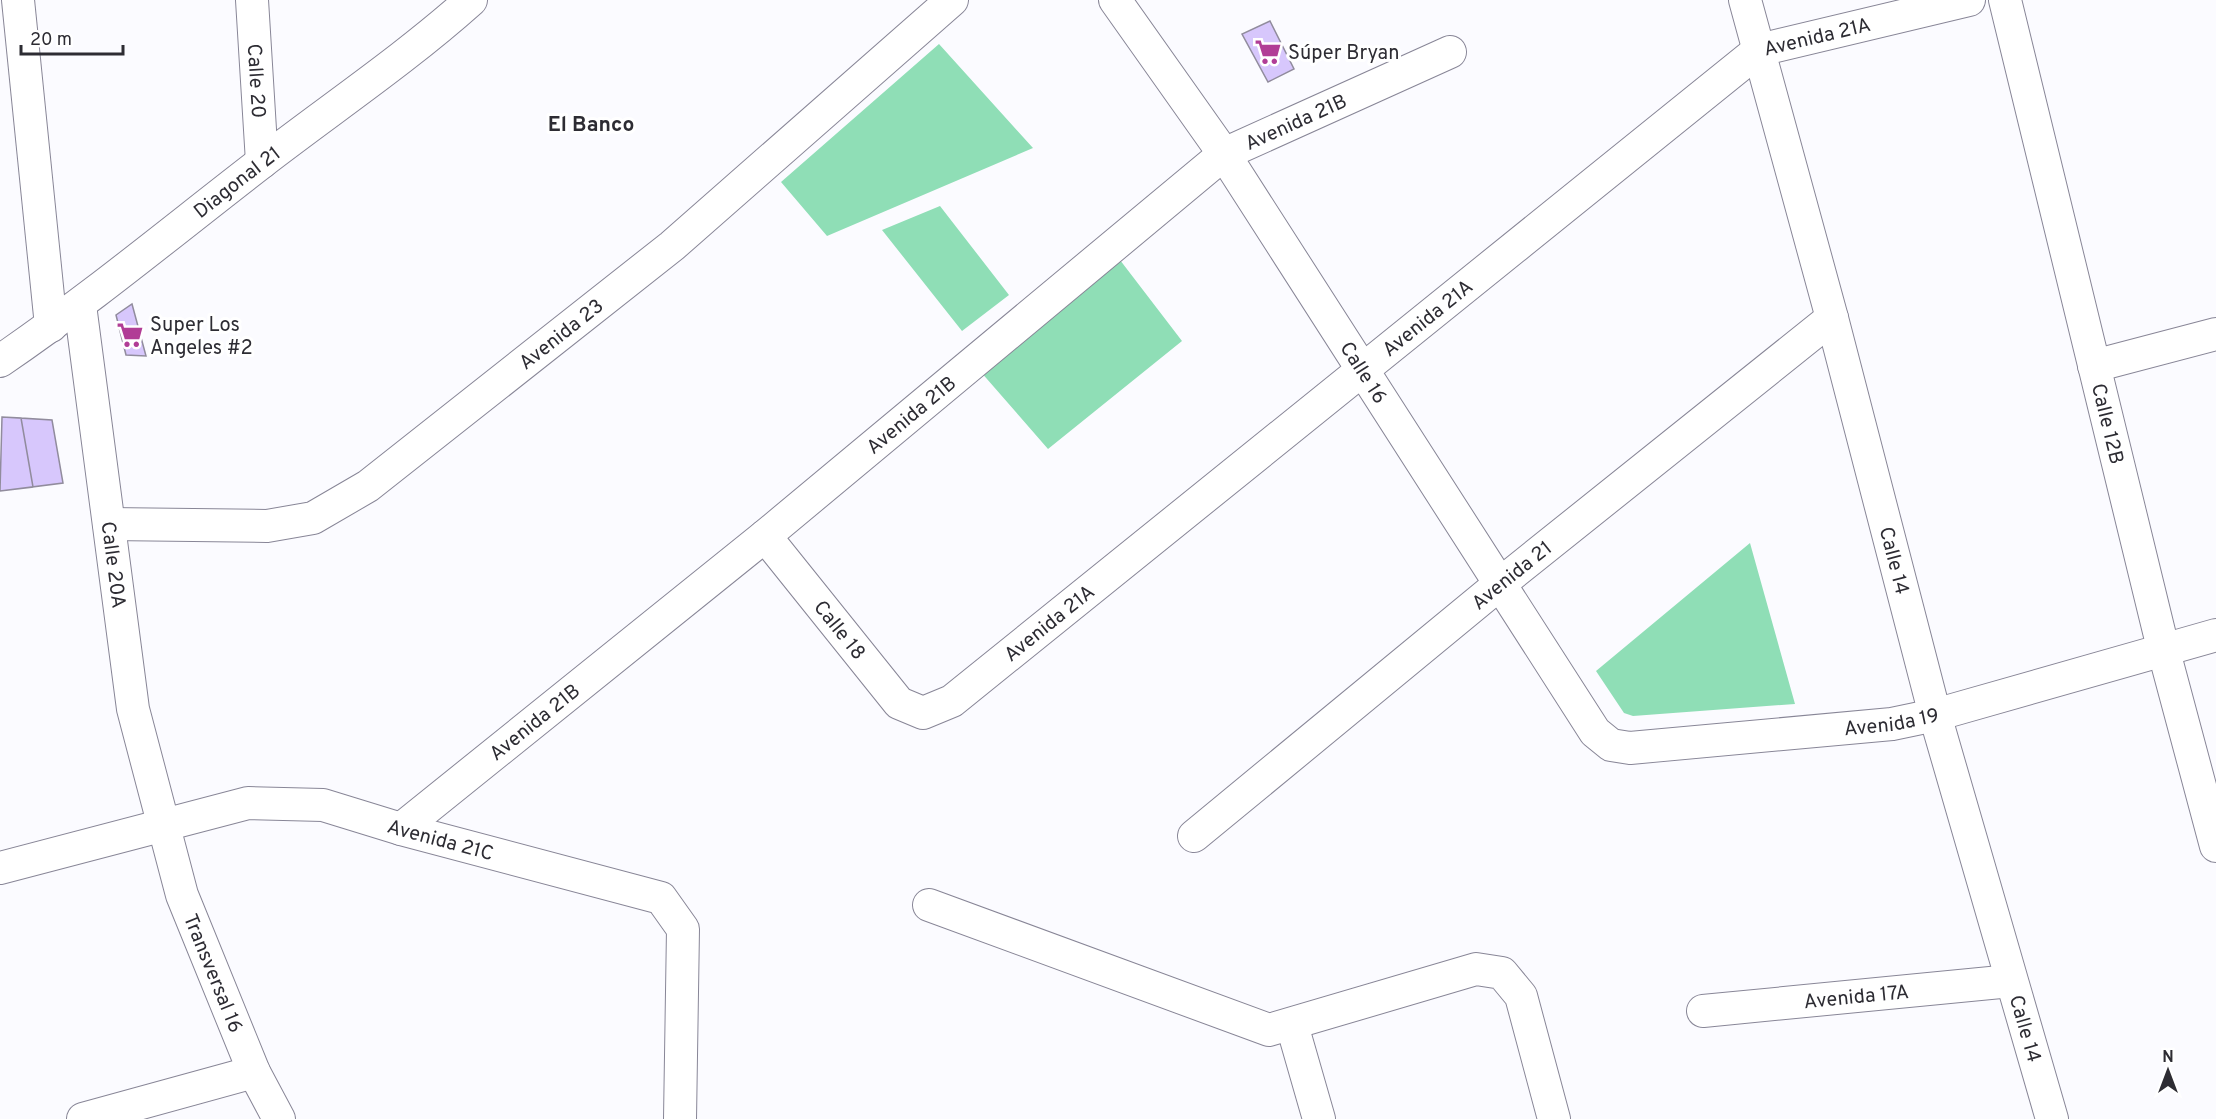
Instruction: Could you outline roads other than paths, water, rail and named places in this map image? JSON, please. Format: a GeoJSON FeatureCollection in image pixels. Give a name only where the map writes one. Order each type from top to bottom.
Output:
{"type":"FeatureCollection","features":[{"type":"Feature","properties":{"kind":"street"},"geometry":{"type":"LineString","coordinates":[[18,0],[51,326]]}},
{"type":"Feature","properties":{"kind":"street","name":"Calle 20"},"geometry":{"type":"LineString","coordinates":[[252,0],[262,162]]}},
{"type":"Feature","properties":{"kind":"street","name":"Diagonal 21"},"geometry":{"type":"LineString","coordinates":[[0,361],[80,305],[262,162],[430,36],[471,0]]}},
{"type":"Feature","properties":{"kind":"street","name":"Avenida 23"},"geometry":{"type":"LineString","coordinates":[[109,524],[267,526],[313,518],[368,486],[672,246],[952,0]]}},
{"type":"Feature","properties":{"kind":"street","name":"Calle 16"},"geometry":{"type":"LineString","coordinates":[[1115,0],[1224,154],[1361,371],[1502,583],[1595,732],[1611,745]]}},
{"type":"Feature","properties":{"kind":"street","name":"Calle 14"},"geometry":{"type":"LineString","coordinates":[[1745,0],[1832,318],[1935,715],[2052,1119]]}},
{"type":"Feature","properties":{"kind":"street","name":"Avenida 21A"},"geometry":{"type":"LineString","coordinates":[[923,713],[952,701],[1759,50],[1969,0]]}},
{"type":"Feature","properties":{"kind":"street","name":"Calle 12B"},"geometry":{"type":"LineString","coordinates":[[2005,0],[2163,648],[2216,846]]}},
{"type":"Feature","properties":{"kind":"street","name":"Avenida 21B"},"geometry":{"type":"LineString","coordinates":[[401,829],[765,536],[1224,154],[1450,52]]}},
{"type":"Feature","properties":{"kind":"street","name":"Calle 20A"},"geometry":{"type":"LineString","coordinates":[[80,305],[133,709],[163,823]]}},
{"type":"Feature","properties":{"kind":"street","name":"Avenida 21"},"geometry":{"type":"LineString","coordinates":[[1194,836],[1502,583],[1832,318]]}},
{"type":"Feature","properties":{"kind":"street"},"geometry":{"type":"LineString","coordinates":[[2094,366],[2216,334]]}},
{"type":"Feature","properties":{"kind":"street","name":"Calle 18"},"geometry":{"type":"LineString","coordinates":[[765,536],[899,703],[923,713]]}},
{"type":"Feature","properties":{"kind":"street","name":"Avenida 19"},"geometry":{"type":"LineString","coordinates":[[1611,745],[1630,748],[1868,727],[1935,715],[2163,648],[2216,635]]}},
{"type":"Feature","properties":{"kind":"street","name":"Avenida 21C"},"geometry":{"type":"LineString","coordinates":[[0,868],[163,823],[248,803],[323,805],[401,829],[661,898],[683,930],[680,1119]]}},
{"type":"Feature","properties":{"kind":"street","name":"Transversal 16"},"geometry":{"type":"LineString","coordinates":[[163,823],[182,895],[255,1072],[279,1119]]}},
{"type":"Feature","properties":{"kind":"street"},"geometry":{"type":"LineString","coordinates":[[929,905],[1269,1030],[1476,969],[1502,973],[1521,996],[1554,1119]]}},
{"type":"Feature","properties":{"kind":"street","name":"Avenida 17A"},"geometry":{"type":"LineString","coordinates":[[1702,1011],[2011,981]]}},
{"type":"Feature","properties":{"kind":"street"},"geometry":{"type":"LineString","coordinates":[[1292,1025],[1319,1119]]}},
{"type":"Feature","properties":{"kind":"street"},"geometry":{"type":"LineString","coordinates":[[83,1119],[255,1072]]}},
{"type":"Feature","properties":{"kind":"place","name":"Súper Bryan"},"geometry":{"type":"Point","coordinates":[1268,52]}},
{"type":"Feature","properties":{"kind":"place","name":"Super Los Angeles #2"},"geometry":{"type":"Point","coordinates":[130,335]}},
{"type":"Feature","properties":{"kind":"district","name":"El Banco"},"geometry":{"type":"Point","coordinates":[591,124]}}]}
